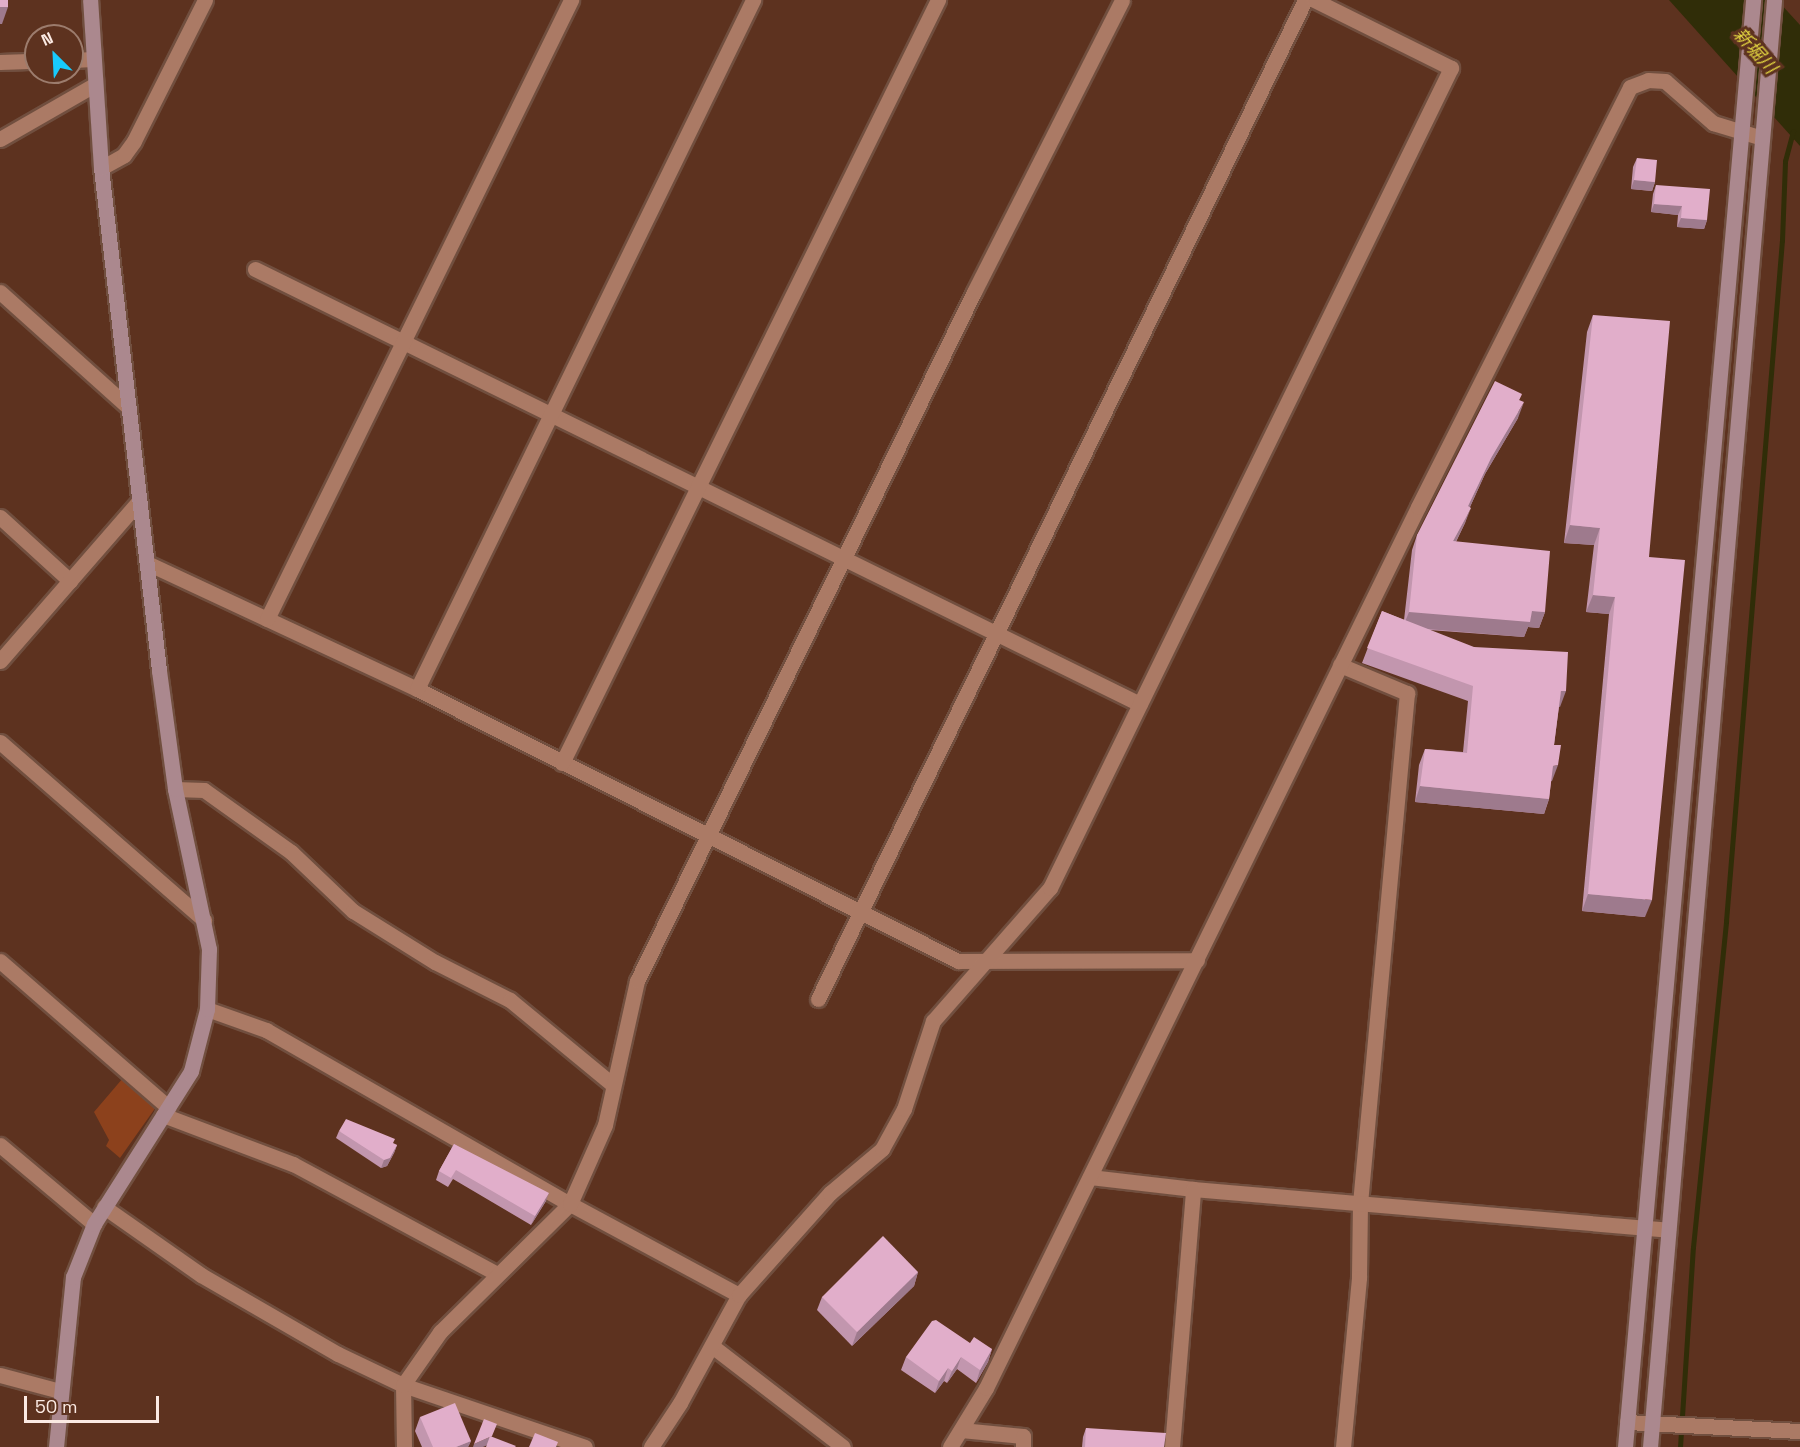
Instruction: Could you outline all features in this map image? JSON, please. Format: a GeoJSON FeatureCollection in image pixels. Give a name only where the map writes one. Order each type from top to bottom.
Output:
{"type":"FeatureCollection","features":[{"type":"Feature","properties":{"kind":"street"},"geometry":{"type":"LineString","coordinates":[[56,1447],[73,1277],[94,1224],[191,1071],[207,1010],[209,948],[175,789],[101,168],[90,0]]}},
{"type":"Feature","properties":{"kind":"street"},"geometry":{"type":"LineString","coordinates":[[101,168],[124,155],[134,141],[205,0]]}},
{"type":"Feature","properties":{"kind":"street"},"geometry":{"type":"LineString","coordinates":[[267,619],[571,0]]}},
{"type":"Feature","properties":{"kind":"street"},"geometry":{"type":"LineString","coordinates":[[417,689],[753,0]]}},
{"type":"Feature","properties":{"kind":"street"},"geometry":{"type":"LineString","coordinates":[[562,763],[938,0]]}},
{"type":"Feature","properties":{"kind":"street"},"geometry":{"type":"LineString","coordinates":[[404,1447],[403,1385],[440,1332],[570,1204],[604,1125],[637,981],[842,560],[1122,0]]}},
{"type":"Feature","properties":{"kind":"street"},"geometry":{"type":"LineString","coordinates":[[818,999],[994,633],[1305,0]]}},
{"type":"Feature","properties":{"kind":"street"},"geometry":{"type":"LineString","coordinates":[[651,1447],[740,1295],[830,1193],[882,1149],[904,1109],[933,1021],[980,964],[1050,888],[1451,68],[1314,0]]}},
{"type":"Feature","properties":{"kind":"street"},"geometry":{"type":"LineString","coordinates":[[1625,1447],[1753,0]]}},
{"type":"Feature","properties":{"kind":"street"},"geometry":{"type":"LineString","coordinates":[[1650,1447],[1774,0]]}},
{"type":"Feature","properties":{"kind":"street"},"geometry":{"type":"LineString","coordinates":[[84,59],[93,59]]}},
{"type":"Feature","properties":{"kind":"street"},"geometry":{"type":"LineString","coordinates":[[0,62],[24,61]]}},
{"type":"Feature","properties":{"kind":"street"},"geometry":{"type":"LineString","coordinates":[[950,1447],[986,1388],[1340,666],[1630,87],[1648,80],[1665,81],[1713,123],[1762,138]]}},
{"type":"Feature","properties":{"kind":"street"},"geometry":{"type":"LineString","coordinates":[[0,139],[94,85]]}},
{"type":"Feature","properties":{"kind":"street"},"geometry":{"type":"LineString","coordinates":[[255,269],[402,344],[550,414],[842,560],[1140,704]]}},
{"type":"Feature","properties":{"kind":"street"},"geometry":{"type":"LineString","coordinates":[[0,292],[128,407]]}},
{"type":"Feature","properties":{"kind":"street"},"geometry":{"type":"LineString","coordinates":[[0,661],[139,501]]}},
{"type":"Feature","properties":{"kind":"street"},"geometry":{"type":"LineString","coordinates":[[0,517],[70,581]]}},
{"type":"Feature","properties":{"kind":"street"},"geometry":{"type":"LineString","coordinates":[[147,563],[417,689],[958,961],[980,964],[1197,960]]}},
{"type":"Feature","properties":{"kind":"street"},"geometry":{"type":"LineString","coordinates":[[1340,666],[1407,693],[1360,1204],[1359,1278],[1343,1447]]}},
{"type":"Feature","properties":{"kind":"street"},"geometry":{"type":"LineString","coordinates":[[0,742],[204,920]]}},
{"type":"Feature","properties":{"kind":"street"},"geometry":{"type":"LineString","coordinates":[[175,789],[204,790],[291,852],[353,911],[435,962],[510,1000],[612,1084]]}},
{"type":"Feature","properties":{"kind":"street"},"geometry":{"type":"LineString","coordinates":[[0,961],[166,1111],[293,1164],[497,1274]]}},
{"type":"Feature","properties":{"kind":"street"},"geometry":{"type":"LineString","coordinates":[[207,1010],[266,1030],[570,1204],[740,1295]]}},
{"type":"Feature","properties":{"kind":"street"},"geometry":{"type":"LineString","coordinates":[[0,1145],[94,1224]]}},
{"type":"Feature","properties":{"kind":"street"},"geometry":{"type":"LineString","coordinates":[[1090,1177],[1193,1189],[1668,1230]]}},
{"type":"Feature","properties":{"kind":"street"},"geometry":{"type":"LineString","coordinates":[[1172,1447],[1193,1189]]}},
{"type":"Feature","properties":{"kind":"street"},"geometry":{"type":"LineString","coordinates":[[104,1207],[201,1275],[338,1354],[403,1385],[585,1447]]}},
{"type":"Feature","properties":{"kind":"street"},"geometry":{"type":"LineString","coordinates":[[712,1346],[843,1447]]}},
{"type":"Feature","properties":{"kind":"street"},"geometry":{"type":"LineString","coordinates":[[0,1375],[60,1391]]}},
{"type":"Feature","properties":{"kind":"street"},"geometry":{"type":"LineString","coordinates":[[1628,1422],[1800,1431]]}},
{"type":"Feature","properties":{"kind":"street"},"geometry":{"type":"LineString","coordinates":[[961,1430],[1023,1436],[1023,1447]]}},
{"type":"Feature","properties":{"kind":"shaded area"},"geometry":{"type":"Polygon","coordinates":[[[123,1078],[156,1107],[120,1158],[106,1146],[109,1140],[94,1112],[123,1078]]]}},
{"type":"Feature","properties":{"kind":"water","name":"新堀川"},"geometry":{"type":"Polygon","coordinates":[[[1669,0],[1777,0],[1800,25],[1800,146],[1669,0]]]}},
{"type":"Feature","properties":{"kind":"building"},"geometry":{"type":"Polygon","coordinates":[[[0,0],[8,0],[8,7],[0,7],[0,0]]]}},
{"type":"Feature","properties":{"kind":"building"},"geometry":{"type":"Polygon","coordinates":[[[1637,158],[1657,160],[1655,182],[1634,180],[1637,158]]]}},
{"type":"Feature","properties":{"kind":"building"},"geometry":{"type":"Polygon","coordinates":[[[1656,185],[1710,189],[1707,220],[1681,218],[1682,206],[1654,204],[1656,185]]]}},
{"type":"Feature","properties":{"kind":"building"},"geometry":{"type":"Polygon","coordinates":[[[1593,315],[1670,321],[1649,557],[1685,560],[1652,900],[1588,894],[1615,597],[1593,595],[1600,528],[1570,525],[1593,315]]]}},
{"type":"Feature","properties":{"kind":"building"},"geometry":{"type":"Polygon","coordinates":[[[1495,381],[1522,394],[1519,400],[1524,402],[1491,458],[1468,506],[1471,508],[1453,541],[1550,551],[1545,612],[1532,611],[1530,622],[1409,612],[1417,535],[1495,381]]]}},
{"type":"Feature","properties":{"kind":"building"},"geometry":{"type":"Polygon","coordinates":[[[1382,611],[1474,647],[1568,652],[1566,691],[1561,691],[1554,745],[1561,745],[1558,765],[1553,766],[1549,799],[1420,786],[1425,749],[1467,753],[1473,686],[1367,648],[1382,611]]]}},
{"type":"Feature","properties":{"kind":"building"},"geometry":{"type":"Polygon","coordinates":[[[346,1119],[395,1139],[393,1143],[397,1145],[390,1158],[384,1160],[339,1131],[346,1119]]]}},
{"type":"Feature","properties":{"kind":"building"},"geometry":{"type":"Polygon","coordinates":[[[454,1144],[549,1193],[535,1216],[456,1170],[451,1178],[439,1171],[454,1144]]]}},
{"type":"Feature","properties":{"kind":"building"},"geometry":{"type":"Polygon","coordinates":[[[883,1236],[918,1272],[857,1332],[822,1297],[883,1236]]]}},
{"type":"Feature","properties":{"kind":"building"},"geometry":{"type":"Polygon","coordinates":[[[936,1320],[970,1343],[974,1337],[992,1349],[980,1370],[961,1357],[952,1371],[948,1368],[939,1381],[906,1357],[932,1321],[936,1320]]]}},
{"type":"Feature","properties":{"kind":"building"},"geometry":{"type":"Polygon","coordinates":[[[455,1403],[471,1441],[456,1447],[433,1447],[420,1417],[455,1403]]]}},
{"type":"Feature","properties":{"kind":"building"},"geometry":{"type":"Polygon","coordinates":[[[484,1419],[497,1424],[492,1436],[474,1444],[484,1419]]]}},
{"type":"Feature","properties":{"kind":"building"},"geometry":{"type":"Polygon","coordinates":[[[1086,1428],[1166,1433],[1164,1447],[1085,1447],[1086,1428]]]}},
{"type":"Feature","properties":{"kind":"building"},"geometry":{"type":"Polygon","coordinates":[[[535,1433],[558,1442],[556,1447],[529,1447],[535,1433]]]}},
{"type":"Feature","properties":{"kind":"building"},"geometry":{"type":"Polygon","coordinates":[[[490,1436],[516,1446],[486,1447],[490,1436]]]}},
{"type":"Feature","properties":{"kind":"waterway"},"geometry":{"type":"LineString","coordinates":[[1680,1447],[1693,1247],[1726,921],[1782,240],[1785,161],[1793,131]]}}]}
